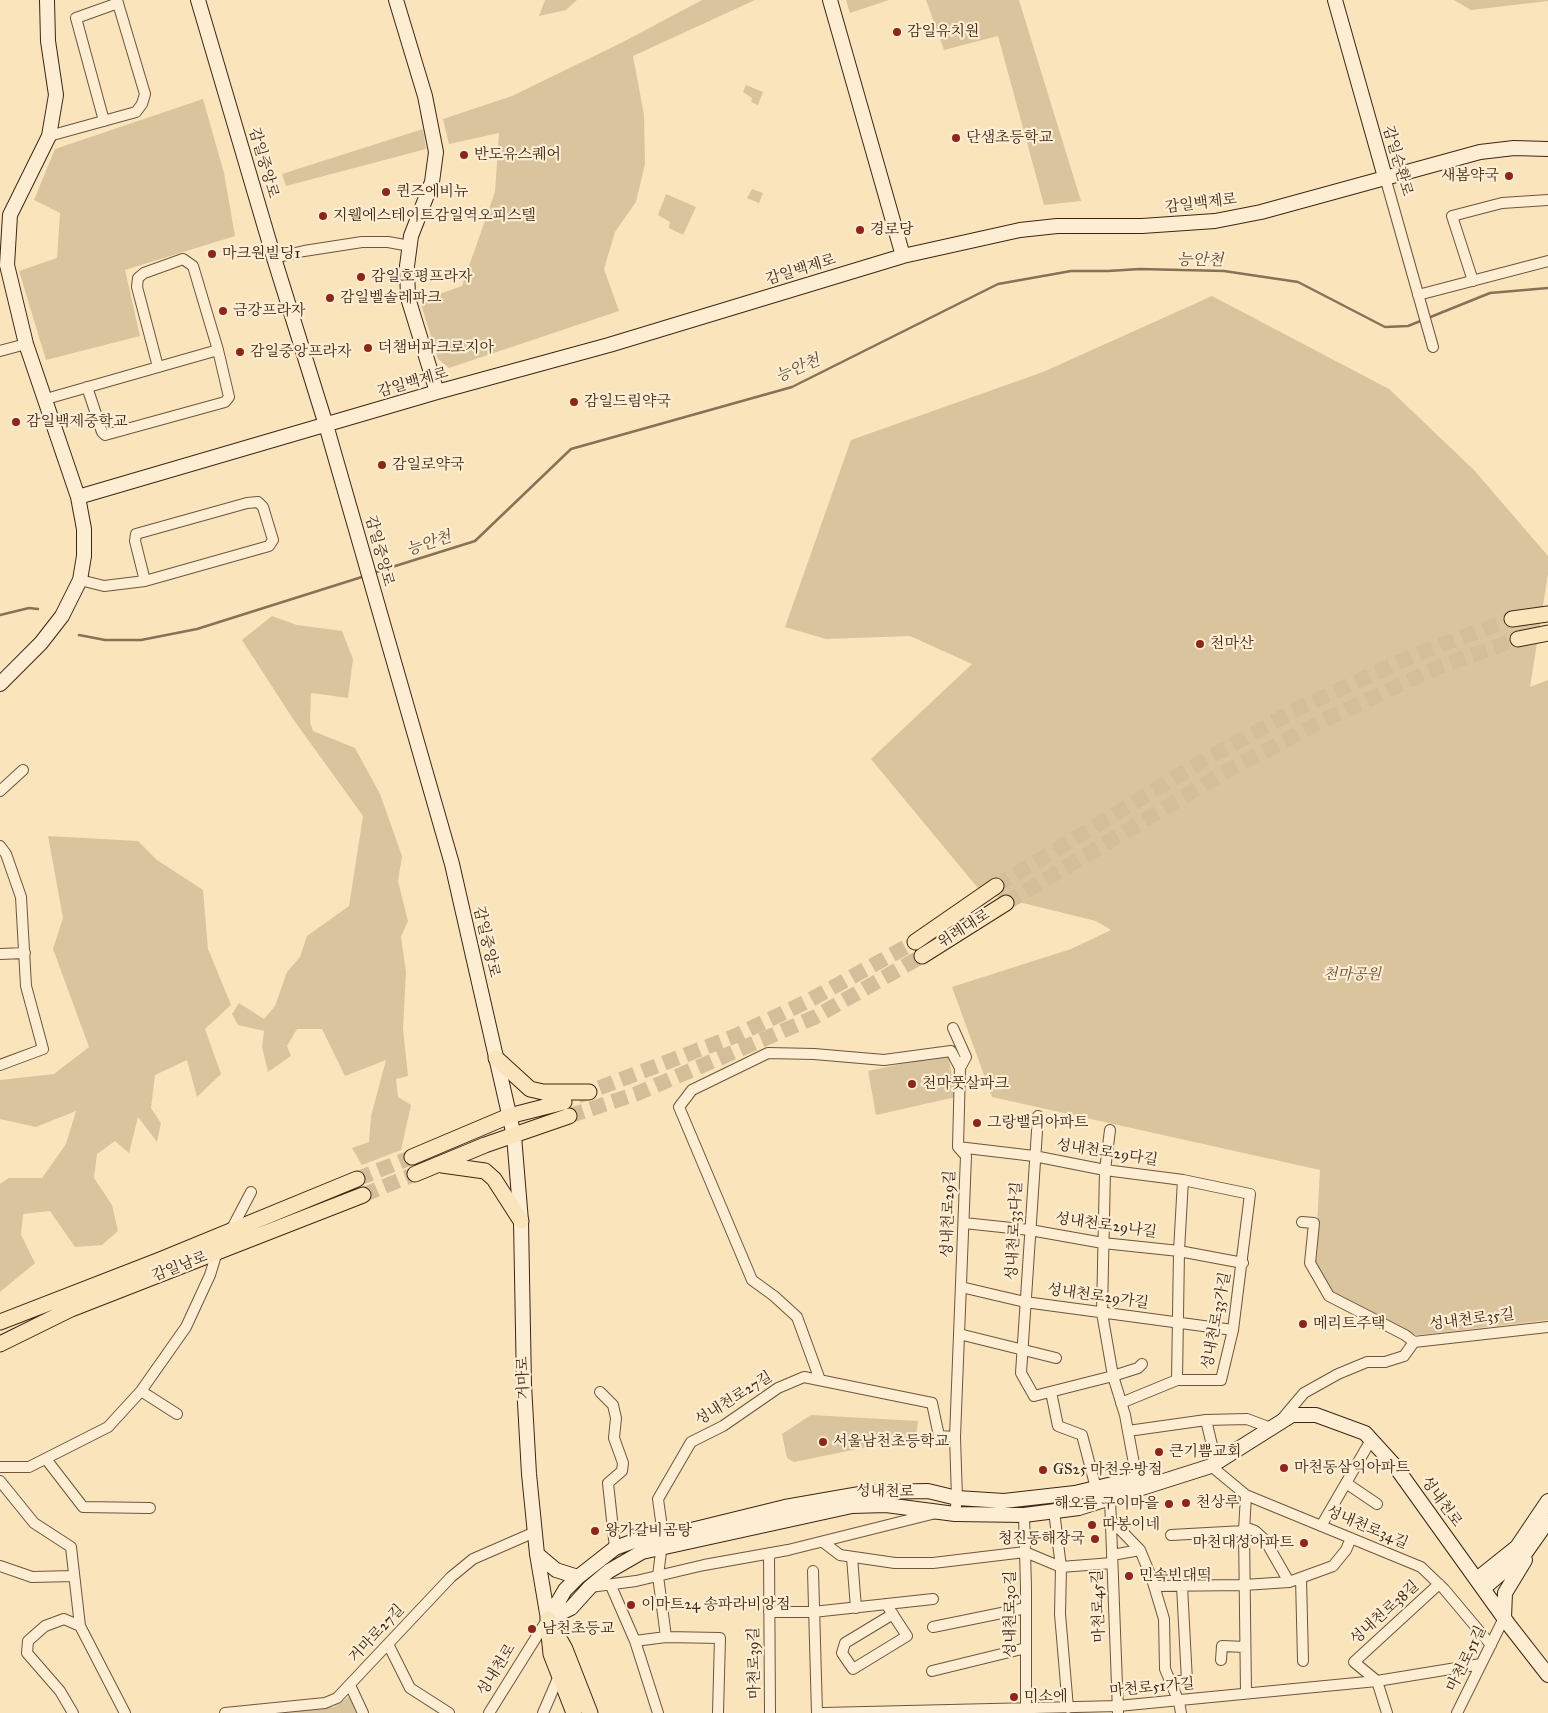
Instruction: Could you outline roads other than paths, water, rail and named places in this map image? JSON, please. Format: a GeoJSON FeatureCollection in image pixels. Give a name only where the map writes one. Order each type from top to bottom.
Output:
{"type":"FeatureCollection","features":[{"type":"Feature","properties":{"kind":"main road"},"geometry":{"type":"LineString","coordinates":[[0,684],[52,630],[70,604],[80,580],[84,556],[84,529],[78,497],[26,344],[7,264],[10,215],[49,136],[56,95],[48,41],[47,0]]}},
{"type":"Feature","properties":{"kind":"main road","name":"감일중앙로"},"geometry":{"type":"LineString","coordinates":[[198,0],[274,258],[326,425],[452,864],[514,1136]]}},
{"type":"Feature","properties":{"kind":"main road"},"geometry":{"type":"LineString","coordinates":[[396,0],[425,96],[436,152],[432,182],[411,236],[407,266],[408,298],[437,392]]}},
{"type":"Feature","properties":{"kind":"main road"},"geometry":{"type":"LineString","coordinates":[[830,0],[903,256]]}},
{"type":"Feature","properties":{"kind":"main road","name":"감일순환로"},"geometry":{"type":"LineString","coordinates":[[1335,0],[1385,177]]}},
{"type":"Feature","properties":{"kind":"main road","name":"감일백제로"},"geometry":{"type":"LineString","coordinates":[[78,497],[437,392],[609,345],[903,256],[1020,230],[1057,226],[1142,226],[1215,221],[1262,212],[1480,152],[1514,148],[1548,149]]}},
{"type":"Feature","properties":{"kind":"main road"},"geometry":{"type":"LineString","coordinates":[[1512,619],[1548,614]]}},
{"type":"Feature","properties":{"kind":"main road"},"geometry":{"type":"LineString","coordinates":[[1518,639],[1548,633]]}},
{"type":"Feature","properties":{"kind":"main road","name":"위례대로"},"geometry":{"type":"LineString","coordinates":[[915,942],[996,886]]}},
{"type":"Feature","properties":{"kind":"main road","name":"위례대로"},"geometry":{"type":"LineString","coordinates":[[922,956],[1006,903]]}},
{"type":"Feature","properties":{"kind":"main road"},"geometry":{"type":"LineString","coordinates":[[496,1058],[530,1089],[544,1092],[589,1092]]}},
{"type":"Feature","properties":{"kind":"main road"},"geometry":{"type":"LineString","coordinates":[[412,1157],[509,1116],[567,1109],[514,1136],[415,1174]]}},
{"type":"Feature","properties":{"kind":"main road","name":"거마로"},"geometry":{"type":"LineString","coordinates":[[514,1136],[521,1221],[524,1385],[537,1554],[548,1619],[551,1654],[574,1713]]}},
{"type":"Feature","properties":{"kind":"main road"},"geometry":{"type":"LineString","coordinates":[[441,1165],[485,1171],[499,1186],[521,1221]]}},
{"type":"Feature","properties":{"kind":"main road","name":"감일남로"},"geometry":{"type":"LineString","coordinates":[[0,1322],[229,1232],[357,1179]]}},
{"type":"Feature","properties":{"kind":"main road","name":"감일남로"},"geometry":{"type":"LineString","coordinates":[[0,1344],[71,1309],[363,1195]]}},
{"type":"Feature","properties":{"kind":"main road","name":"성내천로"},"geometry":{"type":"LineString","coordinates":[[548,1619],[565,1590],[578,1577],[615,1548],[642,1538],[662,1541],[852,1506],[886,1505],[955,1514],[1024,1516],[1079,1508],[1214,1464],[1292,1415],[1316,1414],[1365,1433],[1394,1466],[1481,1583],[1504,1618],[1547,1671]]}},
{"type":"Feature","properties":{"kind":"main road","name":"성내천로"},"geometry":{"type":"LineString","coordinates":[[548,1619],[571,1608],[590,1587],[617,1566],[662,1541],[785,1507],[871,1492],[928,1491],[957,1498],[1004,1501],[1075,1493],[1137,1480],[1183,1465],[1214,1464]]}},
{"type":"Feature","properties":{"kind":"main road"},"geometry":{"type":"LineString","coordinates":[[1481,1583],[1517,1547],[1548,1501]]}},
{"type":"Feature","properties":{"kind":"main road"},"geometry":{"type":"LineString","coordinates":[[1481,1583],[1526,1552],[1548,1521]]}},
{"type":"Feature","properties":{"kind":"main road"},"geometry":{"type":"LineString","coordinates":[[1504,1618],[1505,1593],[1525,1561],[1526,1552]]}},
{"type":"Feature","properties":{"kind":"main road"},"geometry":{"type":"LineString","coordinates":[[537,1554],[556,1570],[578,1577]]}},
{"type":"Feature","properties":{"kind":"main road","name":"거마로"},"geometry":{"type":"LineString","coordinates":[[548,1619],[565,1649],[590,1713]]}},
{"type":"Feature","properties":{"kind":"street"},"geometry":{"type":"LineString","coordinates":[[49,136],[104,121],[136,112],[145,94],[117,1],[76,18],[104,121]]}},
{"type":"Feature","properties":{"kind":"street","name":"감일순환로"},"geometry":{"type":"LineString","coordinates":[[1385,177],[1434,347]]}},
{"type":"Feature","properties":{"kind":"street"},"geometry":{"type":"LineString","coordinates":[[1473,281],[1452,216],[1502,203],[1548,200]]}},
{"type":"Feature","properties":{"kind":"street"},"geometry":{"type":"LineString","coordinates":[[274,258],[320,248],[362,242],[388,242],[410,246]]}},
{"type":"Feature","properties":{"kind":"street"},"geometry":{"type":"LineString","coordinates":[[87,387],[102,432],[105,434],[225,402],[229,397],[218,350],[193,266],[183,259],[144,273],[138,278],[137,287],[158,366]]}},
{"type":"Feature","properties":{"kind":"street"},"geometry":{"type":"LineString","coordinates":[[1418,295],[1548,261]]}},
{"type":"Feature","properties":{"kind":"street"},"geometry":{"type":"LineString","coordinates":[[0,352],[26,344]]}},
{"type":"Feature","properties":{"kind":"street"},"geometry":{"type":"LineString","coordinates":[[46,399],[218,350]]}},
{"type":"Feature","properties":{"kind":"street"},"geometry":{"type":"LineString","coordinates":[[80,580],[104,586],[144,582],[269,546],[273,540],[264,507],[258,502],[247,503],[136,534],[134,541],[144,582]]}},
{"type":"Feature","properties":{"kind":"street"},"geometry":{"type":"LineString","coordinates":[[0,791],[24,770]]}},
{"type":"Feature","properties":{"kind":"street"},"geometry":{"type":"LineString","coordinates":[[0,846],[6,854],[21,896],[26,986],[43,1049],[0,1065]]}},
{"type":"Feature","properties":{"kind":"street"},"geometry":{"type":"LineString","coordinates":[[0,954],[25,953]]}},
{"type":"Feature","properties":{"kind":"street","name":"성내천로29길"},"geometry":{"type":"LineString","coordinates":[[953,1028],[966,1057],[960,1068],[958,1146],[966,1156],[955,1437],[957,1498],[955,1514]]}},
{"type":"Feature","properties":{"kind":"street"},"geometry":{"type":"LineString","coordinates":[[820,1380],[797,1317],[774,1296],[752,1280],[679,1108],[692,1090],[768,1053],[814,1054],[884,1060],[950,1052],[960,1068]]}},
{"type":"Feature","properties":{"kind":"street","name":"성내천로33다길"},"geometry":{"type":"LineString","coordinates":[[1038,1116],[1021,1373],[1034,1396],[1113,1376],[1138,1368],[1142,1364]]}},
{"type":"Feature","properties":{"kind":"street"},"geometry":{"type":"LineString","coordinates":[[1110,1130],[1105,1170],[1102,1313],[1113,1376],[1128,1431],[1137,1480]]}},
{"type":"Feature","properties":{"kind":"street","name":"성내천로29다길"},"geometry":{"type":"LineString","coordinates":[[958,1146],[1034,1156],[1105,1170],[1183,1180],[1250,1194]]}},
{"type":"Feature","properties":{"kind":"street"},"geometry":{"type":"LineString","coordinates":[[1177,1380],[1179,1251],[1183,1180]]}},
{"type":"Feature","properties":{"kind":"street"},"geometry":{"type":"LineString","coordinates":[[229,1232],[251,1192]]}},
{"type":"Feature","properties":{"kind":"street","name":"성내천로33가길"},"geometry":{"type":"LineString","coordinates":[[1121,1404],[1177,1380],[1221,1380],[1233,1330],[1243,1263],[1250,1194]]}},
{"type":"Feature","properties":{"kind":"street"},"geometry":{"type":"LineString","coordinates":[[1302,1222],[1314,1223],[1310,1263],[1329,1296],[1405,1335],[1414,1342]]}},
{"type":"Feature","properties":{"kind":"street","name":"성내천로29나길"},"geometry":{"type":"LineString","coordinates":[[964,1223],[1030,1230],[1103,1243],[1179,1251],[1243,1263]]}},
{"type":"Feature","properties":{"kind":"street"},"geometry":{"type":"LineString","coordinates":[[0,1467],[29,1467],[108,1427],[141,1391],[186,1327],[210,1275],[217,1252]]}},
{"type":"Feature","properties":{"kind":"street","name":"성내천로29가길"},"geometry":{"type":"LineString","coordinates":[[961,1287],[1025,1302],[1233,1330]]}},
{"type":"Feature","properties":{"kind":"street","name":"성내천로35길"},"geometry":{"type":"LineString","coordinates":[[1274,1426],[1304,1393],[1338,1374],[1367,1362],[1385,1362],[1404,1356],[1414,1342],[1548,1327]]}},
{"type":"Feature","properties":{"kind":"street"},"geometry":{"type":"LineString","coordinates":[[959,1334],[1056,1358]]}},
{"type":"Feature","properties":{"kind":"street","name":"성내천로27길"},"geometry":{"type":"LineString","coordinates":[[658,1576],[662,1541],[658,1499],[691,1442],[723,1426],[778,1388],[804,1377],[932,1403],[938,1436],[955,1437]]}},
{"type":"Feature","properties":{"kind":"street"},"geometry":{"type":"LineString","coordinates":[[141,1391],[177,1414]]}},
{"type":"Feature","properties":{"kind":"street"},"geometry":{"type":"LineString","coordinates":[[600,1392],[613,1405],[616,1418],[614,1438],[623,1463],[622,1471],[608,1483],[615,1548]]}},
{"type":"Feature","properties":{"kind":"street"},"geometry":{"type":"LineString","coordinates":[[1051,1392],[1058,1426],[1082,1435],[1096,1488]]}},
{"type":"Feature","properties":{"kind":"street"},"geometry":{"type":"LineString","coordinates":[[1128,1431],[1206,1420],[1247,1419],[1274,1426]]}},
{"type":"Feature","properties":{"kind":"street"},"geometry":{"type":"LineString","coordinates":[[1206,1420],[1214,1464]]}},
{"type":"Feature","properties":{"kind":"street"},"geometry":{"type":"LineString","coordinates":[[1321,1526],[1371,1440]]}},
{"type":"Feature","properties":{"kind":"street"},"geometry":{"type":"LineString","coordinates":[[46,1459],[83,1506],[150,1508]]}},
{"type":"Feature","properties":{"kind":"street","name":"성내천로34길"},"geometry":{"type":"LineString","coordinates":[[1214,1464],[1246,1495],[1421,1567],[1439,1584],[1491,1645]]}},
{"type":"Feature","properties":{"kind":"street"},"geometry":{"type":"LineString","coordinates":[[0,1481],[34,1523],[71,1547],[80,1626],[126,1713]]}},
{"type":"Feature","properties":{"kind":"street"},"geometry":{"type":"LineString","coordinates":[[1346,1483],[1377,1504]]}},
{"type":"Feature","properties":{"kind":"street"},"geometry":{"type":"LineString","coordinates":[[1246,1495],[1244,1529],[1246,1693]]}},
{"type":"Feature","properties":{"kind":"street","name":"마천로45길"},"geometry":{"type":"LineString","coordinates":[[1110,1498],[1118,1710]]}},
{"type":"Feature","properties":{"kind":"street"},"geometry":{"type":"LineString","coordinates":[[1054,1511],[1061,1567],[1060,1614],[1068,1708]]}},
{"type":"Feature","properties":{"kind":"street"},"geometry":{"type":"LineString","coordinates":[[590,1587],[611,1586],[823,1542],[939,1512]]}},
{"type":"Feature","properties":{"kind":"street","name":"성내천로30길"},"geometry":{"type":"LineString","coordinates":[[1024,1516],[1026,1711]]}},
{"type":"Feature","properties":{"kind":"street"},"geometry":{"type":"LineString","coordinates":[[1111,1520],[1140,1550],[1154,1586],[1164,1619],[1165,1669],[1180,1702],[1181,1713]]}},
{"type":"Feature","properties":{"kind":"street"},"geometry":{"type":"LineString","coordinates":[[1171,1535],[1244,1529],[1255,1531],[1265,1540],[1289,1582]]}},
{"type":"Feature","properties":{"kind":"street","name":"거마로27길"},"geometry":{"type":"LineString","coordinates":[[225,1713],[324,1702],[337,1698],[451,1577],[472,1559],[535,1532]]}},
{"type":"Feature","properties":{"kind":"street"},"geometry":{"type":"LineString","coordinates":[[1154,1586],[1244,1585],[1289,1582],[1333,1566],[1346,1550],[1351,1538]]}},
{"type":"Feature","properties":{"kind":"street"},"geometry":{"type":"LineString","coordinates":[[823,1542],[840,1555],[895,1563],[933,1563],[1025,1552],[1061,1567],[1112,1559],[1140,1550]]}},
{"type":"Feature","properties":{"kind":"street","name":"마천로39길"},"geometry":{"type":"LineString","coordinates":[[769,1553],[770,1713]]}},
{"type":"Feature","properties":{"kind":"street"},"geometry":{"type":"LineString","coordinates":[[852,1557],[856,1608]]}},
{"type":"Feature","properties":{"kind":"street"},"geometry":{"type":"LineString","coordinates":[[0,1566],[32,1577],[73,1576]]}},
{"type":"Feature","properties":{"kind":"street"},"geometry":{"type":"LineString","coordinates":[[814,1571],[813,1612],[817,1713]]}},
{"type":"Feature","properties":{"kind":"street"},"geometry":{"type":"LineString","coordinates":[[658,1576],[666,1637]]}},
{"type":"Feature","properties":{"kind":"street"},"geometry":{"type":"LineString","coordinates":[[1301,1578],[1304,1661]]}},
{"type":"Feature","properties":{"kind":"street","name":"성내천로38길"},"geometry":{"type":"LineString","coordinates":[[1377,1681],[1354,1662],[1439,1584]]}},
{"type":"Feature","properties":{"kind":"street"},"geometry":{"type":"LineString","coordinates":[[611,1586],[635,1641],[658,1713]]}},
{"type":"Feature","properties":{"kind":"street"},"geometry":{"type":"LineString","coordinates":[[1170,1681],[1187,1681],[1182,1586]]}},
{"type":"Feature","properties":{"kind":"street","name":"마천로39길"},"geometry":{"type":"LineString","coordinates":[[769,1612],[813,1612],[933,1599]]}},
{"type":"Feature","properties":{"kind":"street"},"geometry":{"type":"LineString","coordinates":[[886,1604],[893,1614],[907,1636],[853,1670],[842,1653],[845,1643],[893,1614]]}},
{"type":"Feature","properties":{"kind":"street"},"geometry":{"type":"LineString","coordinates":[[933,1627],[1026,1608]]}},
{"type":"Feature","properties":{"kind":"street","name":"마천로51길"},"geometry":{"type":"LineString","coordinates":[[1457,1713],[1504,1618]]}},
{"type":"Feature","properties":{"kind":"street"},"geometry":{"type":"LineString","coordinates":[[73,1713],[60,1691],[27,1653],[28,1641],[45,1626],[64,1619],[80,1626]]}},
{"type":"Feature","properties":{"kind":"street","name":"성내천로"},"geometry":{"type":"LineString","coordinates":[[489,1713],[548,1619]]}},
{"type":"Feature","properties":{"kind":"street"},"geometry":{"type":"LineString","coordinates":[[635,1641],[666,1637],[720,1638],[718,1713]]}},
{"type":"Feature","properties":{"kind":"street"},"geometry":{"type":"LineString","coordinates":[[388,1644],[410,1688],[449,1713]]}},
{"type":"Feature","properties":{"kind":"street"},"geometry":{"type":"LineString","coordinates":[[1221,1660],[1222,1646],[1245,1646]]}},
{"type":"Feature","properties":{"kind":"street"},"geometry":{"type":"LineString","coordinates":[[932,1671],[1026,1648]]}},
{"type":"Feature","properties":{"kind":"street","name":"마천로51가길"},"geometry":{"type":"LineString","coordinates":[[823,1713],[1026,1711],[1068,1708],[1118,1710],[1246,1693],[1377,1681],[1481,1664]]}},
{"type":"Feature","properties":{"kind":"street"},"geometry":{"type":"LineString","coordinates":[[543,1713],[559,1676]]}},
{"type":"Feature","properties":{"kind":"street"},"geometry":{"type":"LineString","coordinates":[[1377,1681],[1387,1713]]}},
{"type":"Feature","properties":{"kind":"street"},"geometry":{"type":"LineString","coordinates":[[350,1685],[363,1713]]}},
{"type":"Feature","properties":{"kind":"waterway","name":"능안천"},"geometry":{"type":"LineString","coordinates":[[373,573],[475,541],[571,449],[792,387],[998,284],[1071,271],[1140,269],[1224,271],[1298,282],[1385,327],[1408,326],[1423,320]]}},
{"type":"Feature","properties":{"kind":"waterway","name":"능안천"},"geometry":{"type":"LineString","coordinates":[[1428,318],[1490,293],[1548,288]]}},
{"type":"Feature","properties":{"kind":"waterway","name":"능안천"},"geometry":{"type":"LineString","coordinates":[[79,635],[105,640],[141,640],[197,629],[365,576]]}},
{"type":"Feature","properties":{"kind":"waterway","name":"능안천"},"geometry":{"type":"LineString","coordinates":[[0,615],[29,608],[38,609]]}},
{"type":"Feature","properties":{"kind":"tunnel"},"geometry":{"type":"LineString","coordinates":[[996,886],[1203,761],[1297,709],[1419,653],[1512,619]]}},
{"type":"Feature","properties":{"kind":"tunnel"},"geometry":{"type":"LineString","coordinates":[[1006,903],[1225,772],[1322,721],[1441,666],[1518,639]]}},
{"type":"Feature","properties":{"kind":"tunnel"},"geometry":{"type":"LineString","coordinates":[[578,1096],[735,1036],[810,1000],[915,942]]}},
{"type":"Feature","properties":{"kind":"tunnel"},"geometry":{"type":"LineString","coordinates":[[569,1116],[636,1094],[815,1017],[922,956]]}},
{"type":"Feature","properties":{"kind":"tunnel"},"geometry":{"type":"LineString","coordinates":[[357,1179],[412,1157]]}},
{"type":"Feature","properties":{"kind":"tunnel"},"geometry":{"type":"LineString","coordinates":[[363,1195],[415,1174]]}},
{"type":"Feature","properties":{"kind":"place","name":"감일유치원"},"geometry":{"type":"Point","coordinates":[897,32]}},
{"type":"Feature","properties":{"kind":"place","name":"단샘초등학교"},"geometry":{"type":"Point","coordinates":[956,138]}},
{"type":"Feature","properties":{"kind":"place","name":"반도유스퀘어"},"geometry":{"type":"Point","coordinates":[464,155]}},
{"type":"Feature","properties":{"kind":"place","name":"새봄약국"},"geometry":{"type":"Point","coordinates":[1509,176]}},
{"type":"Feature","properties":{"kind":"place","name":"퀸즈에비뉴"},"geometry":{"type":"Point","coordinates":[386,192]}},
{"type":"Feature","properties":{"kind":"place","name":"지웰에스테이트감일역오피스텔"},"geometry":{"type":"Point","coordinates":[323,216]}},
{"type":"Feature","properties":{"kind":"place","name":"경로당"},"geometry":{"type":"Point","coordinates":[860,230]}},
{"type":"Feature","properties":{"kind":"place","name":"마크원빌딩1"},"geometry":{"type":"Point","coordinates":[212,254]}},
{"type":"Feature","properties":{"kind":"place","name":"감일호평프라자"},"geometry":{"type":"Point","coordinates":[361,277]}},
{"type":"Feature","properties":{"kind":"place","name":"감일벨솔레파크"},"geometry":{"type":"Point","coordinates":[330,298]}},
{"type":"Feature","properties":{"kind":"place","name":"금강프라자"},"geometry":{"type":"Point","coordinates":[223,311]}},
{"type":"Feature","properties":{"kind":"place","name":"더챔버파크로지아"},"geometry":{"type":"Point","coordinates":[368,348]}},
{"type":"Feature","properties":{"kind":"place","name":"감일중앙프라자"},"geometry":{"type":"Point","coordinates":[240,352]}},
{"type":"Feature","properties":{"kind":"place","name":"감일드림약국"},"geometry":{"type":"Point","coordinates":[574,402]}},
{"type":"Feature","properties":{"kind":"place","name":"감일백제중학교"},"geometry":{"type":"Point","coordinates":[16,422]}},
{"type":"Feature","properties":{"kind":"place","name":"감일로약국"},"geometry":{"type":"Point","coordinates":[382,465]}},
{"type":"Feature","properties":{"kind":"place","name":"천마산"},"geometry":{"type":"Point","coordinates":[1200,644]}},
{"type":"Feature","properties":{"kind":"place","name":"천마풋살파크"},"geometry":{"type":"Point","coordinates":[912,1084]}},
{"type":"Feature","properties":{"kind":"place","name":"그랑밸리아파트"},"geometry":{"type":"Point","coordinates":[977,1123]}},
{"type":"Feature","properties":{"kind":"place","name":"메리트주택"},"geometry":{"type":"Point","coordinates":[1303,1324]}},
{"type":"Feature","properties":{"kind":"place","name":"서울남천초등학교"},"geometry":{"type":"Point","coordinates":[823,1442]}},
{"type":"Feature","properties":{"kind":"place","name":"큰기쁨교회"},"geometry":{"type":"Point","coordinates":[1159,1452]}},
{"type":"Feature","properties":{"kind":"place","name":"마천동삼익아파트"},"geometry":{"type":"Point","coordinates":[1284,1468]}},
{"type":"Feature","properties":{"kind":"place","name":"GS25 마천우방점"},"geometry":{"type":"Point","coordinates":[1043,1470]}},
{"type":"Feature","properties":{"kind":"place","name":"천상루"},"geometry":{"type":"Point","coordinates":[1186,1503]}},
{"type":"Feature","properties":{"kind":"place","name":"해오름 구이마을"},"geometry":{"type":"Point","coordinates":[1169,1504]}},
{"type":"Feature","properties":{"kind":"place","name":"따봉이네"},"geometry":{"type":"Point","coordinates":[1092,1525]}},
{"type":"Feature","properties":{"kind":"place","name":"왕가갈비곰탕"},"geometry":{"type":"Point","coordinates":[595,1531]}},
{"type":"Feature","properties":{"kind":"place","name":"청진동해장국"},"geometry":{"type":"Point","coordinates":[1095,1539]}},
{"type":"Feature","properties":{"kind":"place","name":"마천대성아파트"},"geometry":{"type":"Point","coordinates":[1304,1543]}},
{"type":"Feature","properties":{"kind":"place","name":"민속빈대떡"},"geometry":{"type":"Point","coordinates":[1129,1576]}},
{"type":"Feature","properties":{"kind":"place","name":"이마트24 송파라비앙점"},"geometry":{"type":"Point","coordinates":[631,1605]}},
{"type":"Feature","properties":{"kind":"place","name":"남천초등교"},"geometry":{"type":"Point","coordinates":[532,1629]}},
{"type":"Feature","properties":{"kind":"place","name":"미소에"},"geometry":{"type":"Point","coordinates":[1014,1697]}},
{"type":"Feature","properties":{"kind":"park label","name":"천마공원"},"geometry":{"type":"Point","coordinates":[1352,975]}}]}
